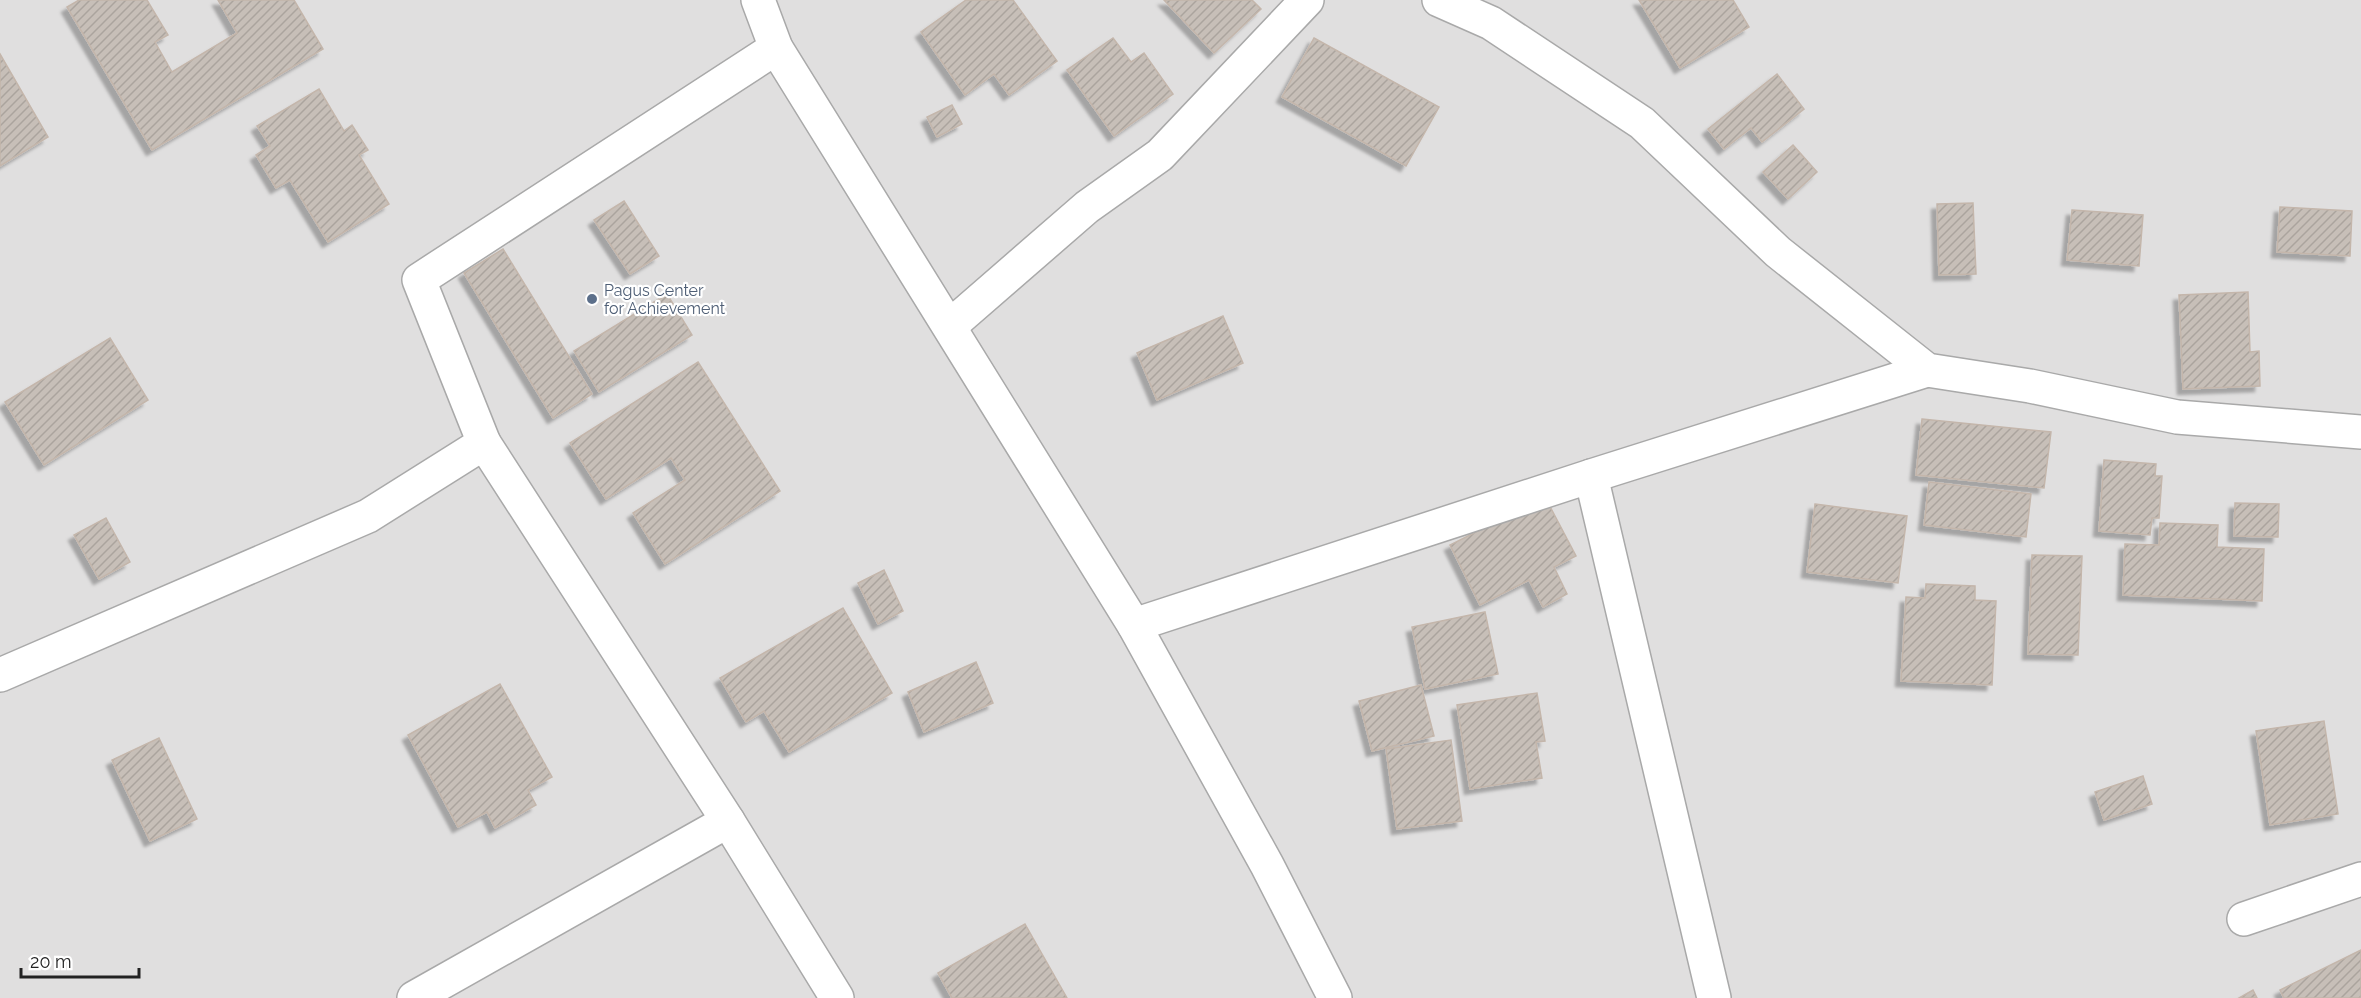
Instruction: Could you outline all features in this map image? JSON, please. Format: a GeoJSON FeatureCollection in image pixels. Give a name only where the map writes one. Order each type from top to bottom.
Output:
{"type":"FeatureCollection","features":[{"type":"Feature","properties":{"kind":"street"},"geometry":{"type":"LineString","coordinates":[[758,0],[776,48],[1134,625],[1268,865],[1335,998]]}},
{"type":"Feature","properties":{"kind":"street"},"geometry":{"type":"LineString","coordinates":[[950,326],[1087,207],[1160,155],[1308,0]]}},
{"type":"Feature","properties":{"kind":"street"},"geometry":{"type":"LineString","coordinates":[[1438,0],[1491,23],[1642,123],[1778,252],[1927,370]]}},
{"type":"Feature","properties":{"kind":"street"},"geometry":{"type":"LineString","coordinates":[[776,48],[419,280],[484,443],[728,821],[837,998]]}},
{"type":"Feature","properties":{"kind":"street"},"geometry":{"type":"LineString","coordinates":[[1134,625],[1591,476],[1927,370],[2030,386],[2176,417],[2361,432]]}},
{"type":"Feature","properties":{"kind":"street"},"geometry":{"type":"LineString","coordinates":[[0,675],[368,516],[484,443]]}},
{"type":"Feature","properties":{"kind":"street"},"geometry":{"type":"LineString","coordinates":[[1591,476],[1714,998]]}},
{"type":"Feature","properties":{"kind":"street"},"geometry":{"type":"LineString","coordinates":[[414,998],[728,821]]}},
{"type":"Feature","properties":{"kind":"street"},"geometry":{"type":"LineString","coordinates":[[2244,919],[2361,879]]}},
{"type":"Feature","properties":{"kind":"shaded area"},"geometry":{"type":"Polygon","coordinates":[[[0,0],[2361,0],[2361,998],[0,998],[0,0]]]}},
{"type":"Feature","properties":{"kind":"building"},"geometry":{"type":"Polygon","coordinates":[[[79,0],[147,0],[168,35],[155,42],[172,72],[237,33],[218,0],[294,0],[323,49],[152,150],[67,7],[79,0]]]}},
{"type":"Feature","properties":{"kind":"building"},"geometry":{"type":"Polygon","coordinates":[[[966,0],[1013,0],[1057,61],[1009,95],[994,74],[965,95],[921,32],[966,0]]]}},
{"type":"Feature","properties":{"kind":"building"},"geometry":{"type":"Polygon","coordinates":[[[1164,0],[1252,0],[1261,9],[1214,53],[1164,0]]]}},
{"type":"Feature","properties":{"kind":"building"},"geometry":{"type":"Polygon","coordinates":[[[1639,0],[1733,0],[1749,27],[1680,68],[1639,0]]]}},
{"type":"Feature","properties":{"kind":"building"},"geometry":{"type":"Polygon","coordinates":[[[1113,38],[1131,62],[1144,53],[1173,94],[1114,136],[1067,70],[1113,38]]]}},
{"type":"Feature","properties":{"kind":"building"},"geometry":{"type":"Polygon","coordinates":[[[1314,38],[1439,107],[1406,166],[1282,97],[1314,38]]]}},
{"type":"Feature","properties":{"kind":"building"},"geometry":{"type":"Polygon","coordinates":[[[0,54],[48,137],[0,166],[0,54]]]}},
{"type":"Feature","properties":{"kind":"building"},"geometry":{"type":"Polygon","coordinates":[[[1777,74],[1804,109],[1762,142],[1751,128],[1724,149],[1708,129],[1777,74]]]}},
{"type":"Feature","properties":{"kind":"building"},"geometry":{"type":"Polygon","coordinates":[[[319,89],[344,131],[352,125],[368,150],[359,155],[389,204],[328,242],[290,180],[276,188],[256,155],[270,146],[257,126],[319,89]]]}},
{"type":"Feature","properties":{"kind":"building"},"geometry":{"type":"Polygon","coordinates":[[[952,105],[962,124],[937,137],[927,117],[952,105]]]}},
{"type":"Feature","properties":{"kind":"building"},"geometry":{"type":"Polygon","coordinates":[[[1793,145],[1817,172],[1788,199],[1763,172],[1793,145]]]}},
{"type":"Feature","properties":{"kind":"building"},"geometry":{"type":"Polygon","coordinates":[[[624,201],[659,256],[630,274],[594,220],[624,201]]]}},
{"type":"Feature","properties":{"kind":"building"},"geometry":{"type":"Polygon","coordinates":[[[1973,203],[1976,274],[1939,275],[1937,204],[1973,203]]]}},
{"type":"Feature","properties":{"kind":"building"},"geometry":{"type":"Polygon","coordinates":[[[2280,207],[2352,211],[2350,256],[2277,252],[2280,207]]]}},
{"type":"Feature","properties":{"kind":"building"},"geometry":{"type":"Polygon","coordinates":[[[2072,210],[2143,215],[2139,266],[2067,260],[2072,210]]]}},
{"type":"Feature","properties":{"kind":"building"},"geometry":{"type":"Polygon","coordinates":[[[503,249],[592,394],[553,418],[464,273],[503,249]]]}},
{"type":"Feature","properties":{"kind":"building"},"geometry":{"type":"Polygon","coordinates":[[[2248,292],[2250,352],[2259,351],[2260,386],[2183,389],[2179,295],[2248,292]]]}},
{"type":"Feature","properties":{"kind":"building"},"geometry":{"type":"Polygon","coordinates":[[[667,294],[692,335],[599,392],[574,351],[667,294]]]}},
{"type":"Feature","properties":{"kind":"building"},"geometry":{"type":"Polygon","coordinates":[[[1223,316],[1243,363],[1157,400],[1137,353],[1223,316]]]}},
{"type":"Feature","properties":{"kind":"building"},"geometry":{"type":"Polygon","coordinates":[[[110,338],[148,400],[44,465],[5,402],[110,338]]]}},
{"type":"Feature","properties":{"kind":"building"},"geometry":{"type":"Polygon","coordinates":[[[698,362],[780,491],[665,564],[633,513],[685,480],[671,458],[606,499],[570,443],[698,362]]]}},
{"type":"Feature","properties":{"kind":"building"},"geometry":{"type":"Polygon","coordinates":[[[1922,419],[2051,432],[2044,488],[1916,475],[1922,419]]]}},
{"type":"Feature","properties":{"kind":"building"},"geometry":{"type":"Polygon","coordinates":[[[2104,460],[2156,464],[2155,476],[2162,476],[2159,518],[2152,518],[2150,535],[2099,531],[2104,460]]]}},
{"type":"Feature","properties":{"kind":"building"},"geometry":{"type":"Polygon","coordinates":[[[1929,482],[2031,494],[2026,537],[1924,525],[1929,482]]]}},
{"type":"Feature","properties":{"kind":"building"},"geometry":{"type":"Polygon","coordinates":[[[1545,497],[1576,556],[1554,567],[1567,594],[1543,607],[1529,580],[1480,605],[1450,545],[1545,497]]]}},
{"type":"Feature","properties":{"kind":"building"},"geometry":{"type":"Polygon","coordinates":[[[2235,503],[2279,504],[2278,537],[2234,536],[2235,503]]]}},
{"type":"Feature","properties":{"kind":"building"},"geometry":{"type":"Polygon","coordinates":[[[1815,504],[1907,516],[1898,583],[1807,572],[1815,504]]]}},
{"type":"Feature","properties":{"kind":"building"},"geometry":{"type":"Polygon","coordinates":[[[106,518],[130,562],[99,579],[74,535],[106,518]]]}},
{"type":"Feature","properties":{"kind":"building"},"geometry":{"type":"Polygon","coordinates":[[[2160,523],[2218,525],[2217,547],[2264,549],[2262,601],[2123,595],[2125,544],[2159,545],[2160,523]]]}},
{"type":"Feature","properties":{"kind":"building"},"geometry":{"type":"Polygon","coordinates":[[[2032,555],[2082,556],[2078,655],[2028,654],[2032,555]]]}},
{"type":"Feature","properties":{"kind":"building"},"geometry":{"type":"Polygon","coordinates":[[[884,570],[903,611],[878,624],[858,583],[884,570]]]}},
{"type":"Feature","properties":{"kind":"building"},"geometry":{"type":"Polygon","coordinates":[[[1926,584],[1975,586],[1975,600],[1996,601],[1992,685],[1901,681],[1906,597],[1925,598],[1926,584]]]}},
{"type":"Feature","properties":{"kind":"building"},"geometry":{"type":"Polygon","coordinates":[[[843,608],[892,693],[789,752],[764,711],[746,722],[720,678],[843,608]]]}},
{"type":"Feature","properties":{"kind":"building"},"geometry":{"type":"Polygon","coordinates":[[[1485,612],[1498,674],[1425,689],[1412,627],[1485,612]]]}},
{"type":"Feature","properties":{"kind":"building"},"geometry":{"type":"Polygon","coordinates":[[[976,662],[993,703],[924,732],[908,692],[976,662]]]}},
{"type":"Feature","properties":{"kind":"building"},"geometry":{"type":"Polygon","coordinates":[[[500,684],[552,777],[528,790],[536,805],[495,828],[487,812],[458,827],[408,735],[500,684]]]}},
{"type":"Feature","properties":{"kind":"building"},"geometry":{"type":"Polygon","coordinates":[[[1421,685],[1434,736],[1372,751],[1359,701],[1421,685]]]}},
{"type":"Feature","properties":{"kind":"building"},"geometry":{"type":"Polygon","coordinates":[[[1537,693],[1545,741],[1536,742],[1542,778],[1470,789],[1457,705],[1537,693]]]}},
{"type":"Feature","properties":{"kind":"building"},"geometry":{"type":"Polygon","coordinates":[[[2324,721],[2338,814],[2270,825],[2256,731],[2324,721]]]}},
{"type":"Feature","properties":{"kind":"building"},"geometry":{"type":"Polygon","coordinates":[[[159,738],[197,819],[150,841],[112,760],[159,738]]]}},
{"type":"Feature","properties":{"kind":"building"},"geometry":{"type":"Polygon","coordinates":[[[1451,740],[1462,821],[1397,829],[1386,749],[1451,740]]]}},
{"type":"Feature","properties":{"kind":"building"},"geometry":{"type":"Polygon","coordinates":[[[2143,776],[2152,804],[2104,820],[2095,792],[2143,776]]]}},
{"type":"Feature","properties":{"kind":"building"},"geometry":{"type":"Polygon","coordinates":[[[1025,924],[1067,998],[952,998],[938,973],[1025,924]]]}},
{"type":"Feature","properties":{"kind":"building"},"geometry":{"type":"Polygon","coordinates":[[[2361,950],[2361,998],[2284,998],[2280,990],[2361,950]]]}},
{"type":"Feature","properties":{"kind":"building"},"geometry":{"type":"Polygon","coordinates":[[[2253,990],[2257,998],[2239,998],[2253,990]]]}},
{"type":"Feature","properties":{"kind":"place","name":"Pagus Center for Achievement"},"geometry":{"type":"Point","coordinates":[592,299]}}]}
